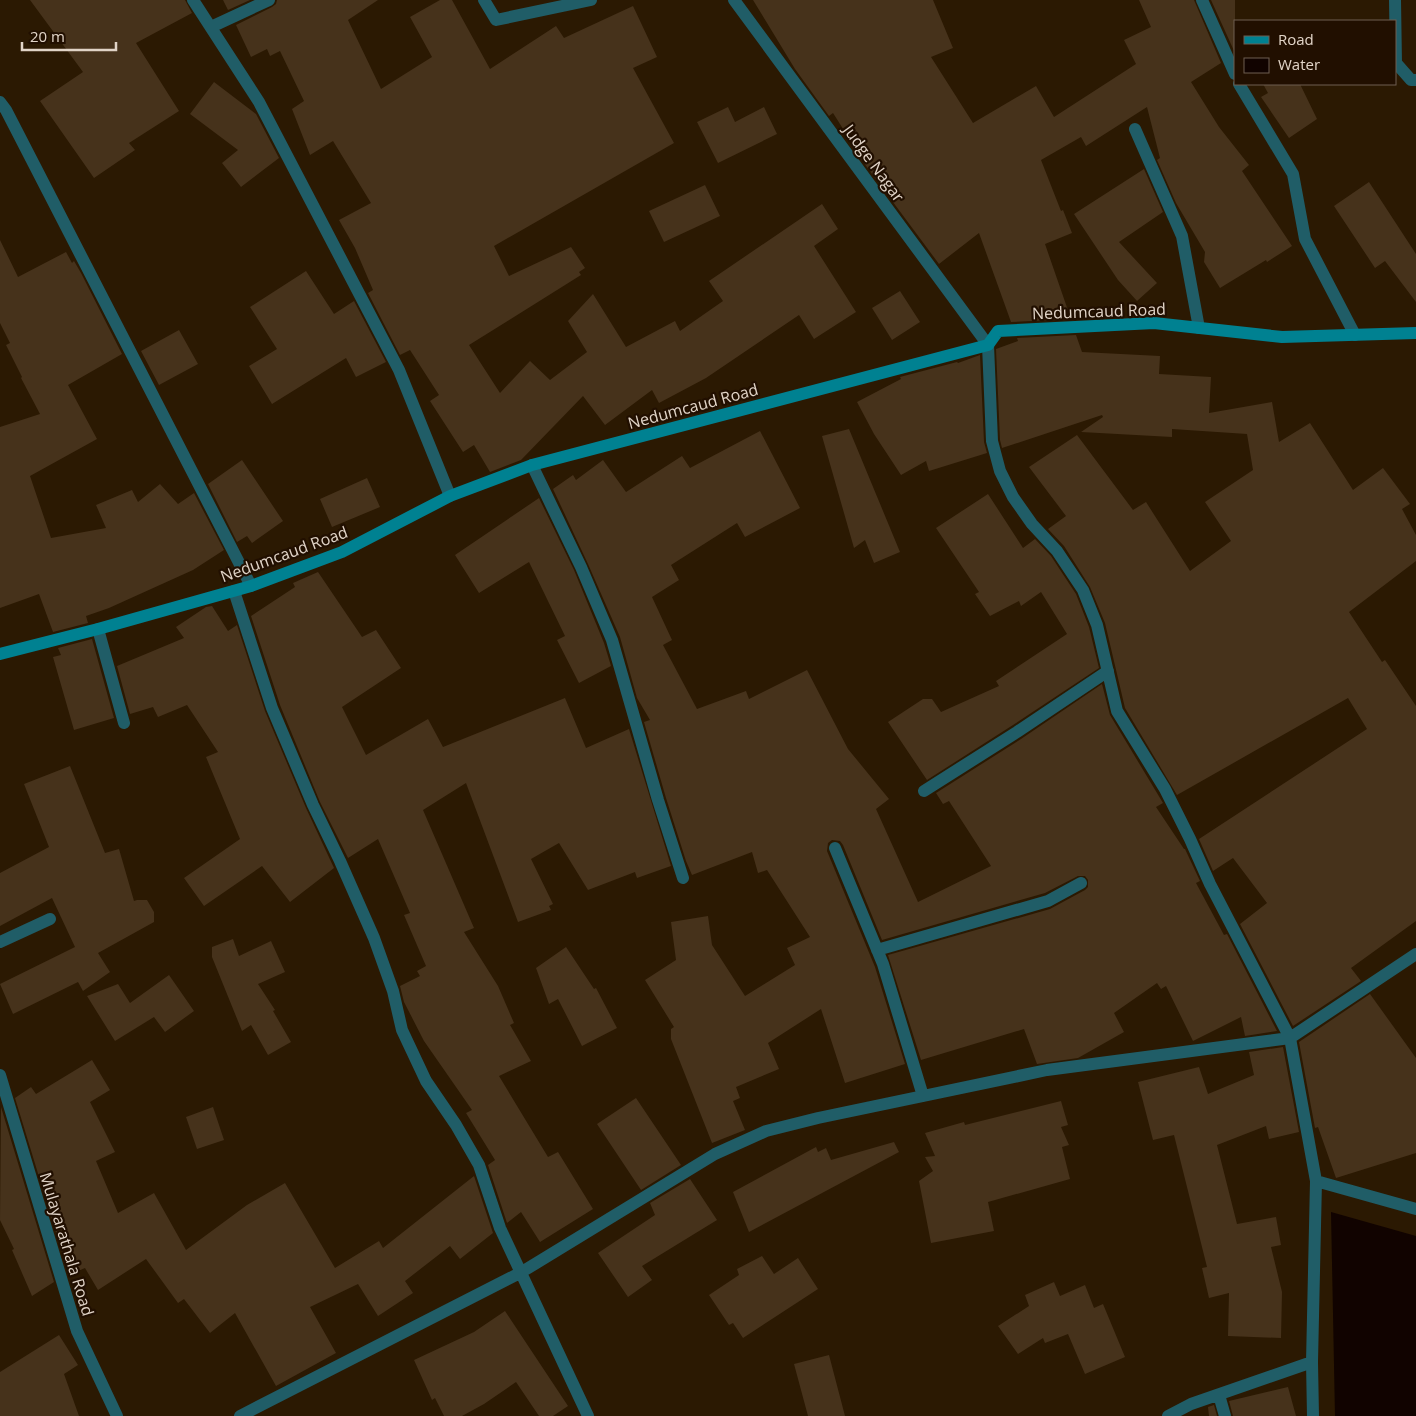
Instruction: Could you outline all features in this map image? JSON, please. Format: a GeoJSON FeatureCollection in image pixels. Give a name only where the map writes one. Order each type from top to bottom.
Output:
{"type":"FeatureCollection","features":[{"type":"Feature","properties":{"kind":"main road","name":"Nedumcaud Road"},"geometry":{"type":"LineString","coordinates":[[0,654],[251,586],[342,552],[450,496],[532,465],[988,345],[998,331],[1154,323],[1282,338],[1416,333]]}},
{"type":"Feature","properties":{"kind":"street"},"geometry":{"type":"LineString","coordinates":[[193,0],[260,102],[400,370],[450,496]]}},
{"type":"Feature","properties":{"kind":"street"},"geometry":{"type":"LineString","coordinates":[[211,27],[269,0]]}},
{"type":"Feature","properties":{"kind":"street"},"geometry":{"type":"LineString","coordinates":[[484,0],[496,20],[591,0]]}},
{"type":"Feature","properties":{"kind":"street","name":"Judge Nagar"},"geometry":{"type":"LineString","coordinates":[[734,0],[988,345]]}},
{"type":"Feature","properties":{"kind":"street"},"geometry":{"type":"LineString","coordinates":[[1202,0],[1234,72]]}},
{"type":"Feature","properties":{"kind":"street"},"geometry":{"type":"LineString","coordinates":[[1395,0],[1395,20]]}},
{"type":"Feature","properties":{"kind":"street"},"geometry":{"type":"LineString","coordinates":[[1396,63],[1411,80],[1416,80]]}},
{"type":"Feature","properties":{"kind":"street"},"geometry":{"type":"LineString","coordinates":[[1240,85],[1293,174],[1305,239],[1355,335]]}},
{"type":"Feature","properties":{"kind":"street"},"geometry":{"type":"LineString","coordinates":[[0,102],[6,110],[251,586]]}},
{"type":"Feature","properties":{"kind":"street"},"geometry":{"type":"LineString","coordinates":[[1135,129],[1182,236],[1199,328]]}},
{"type":"Feature","properties":{"kind":"street"},"geometry":{"type":"LineString","coordinates":[[988,345],[992,441],[1000,471],[1022,510],[1057,551],[1083,590],[1097,625],[1117,711],[1165,789],[1210,884],[1290,1038],[1316,1182],[1312,1362],[1313,1416]]}},
{"type":"Feature","properties":{"kind":"street"},"geometry":{"type":"LineString","coordinates":[[532,465],[581,566],[612,640],[658,800],[683,878]]}},
{"type":"Feature","properties":{"kind":"street"},"geometry":{"type":"LineString","coordinates":[[234,591],[272,708],[313,805],[340,860],[374,938],[393,991],[402,1030],[426,1081],[456,1125],[479,1165],[500,1228],[588,1416]]}},
{"type":"Feature","properties":{"kind":"street"},"geometry":{"type":"LineString","coordinates":[[98,629],[124,723]]}},
{"type":"Feature","properties":{"kind":"street"},"geometry":{"type":"LineString","coordinates":[[924,791],[1108,671]]}},
{"type":"Feature","properties":{"kind":"street"},"geometry":{"type":"LineString","coordinates":[[835,848],[883,964],[923,1096]]}},
{"type":"Feature","properties":{"kind":"street"},"geometry":{"type":"LineString","coordinates":[[877,950],[1048,901],[1081,882]]}},
{"type":"Feature","properties":{"kind":"street"},"geometry":{"type":"LineString","coordinates":[[0,942],[50,918]]}},
{"type":"Feature","properties":{"kind":"street"},"geometry":{"type":"LineString","coordinates":[[240,1416],[520,1273],[715,1154],[766,1131],[818,1118],[1047,1070],[1290,1038],[1416,954]]}},
{"type":"Feature","properties":{"kind":"street","name":"Mulayarathala Road"},"geometry":{"type":"LineString","coordinates":[[0,1075],[77,1332],[117,1416]]}},
{"type":"Feature","properties":{"kind":"street"},"geometry":{"type":"LineString","coordinates":[[1316,1182],[1416,1209]]}},
{"type":"Feature","properties":{"kind":"street"},"geometry":{"type":"LineString","coordinates":[[1168,1416],[1191,1404],[1312,1362]]}},
{"type":"Feature","properties":{"kind":"street"},"geometry":{"type":"LineString","coordinates":[[1219,1395],[1225,1416]]}},
{"type":"Feature","properties":{"kind":"water"},"geometry":{"type":"Polygon","coordinates":[[[1331,1212],[1416,1236],[1416,1416],[1335,1416],[1331,1212]]]}},
{"type":"Feature","properties":{"kind":"building"},"geometry":{"type":"Polygon","coordinates":[[[30,0],[185,0],[192,13],[136,43],[179,111],[129,143],[135,150],[94,178],[40,101],[83,72],[30,0]]]}},
{"type":"Feature","properties":{"kind":"building"},"geometry":{"type":"Polygon","coordinates":[[[223,0],[250,0],[228,10],[223,0]]]}},
{"type":"Feature","properties":{"kind":"building"},"geometry":{"type":"Polygon","coordinates":[[[277,0],[378,0],[348,20],[381,89],[432,57],[410,17],[440,0],[452,0],[490,69],[556,26],[564,38],[633,6],[657,57],[633,68],[674,143],[494,246],[509,276],[571,247],[585,268],[579,272],[581,275],[469,345],[500,393],[530,361],[550,380],[587,352],[568,321],[593,294],[626,347],[675,321],[680,331],[723,301],[709,281],[822,204],[838,229],[814,246],[856,312],[814,339],[799,315],[706,378],[659,403],[652,390],[605,425],[583,396],[521,460],[490,472],[474,445],[463,452],[430,401],[439,395],[410,350],[400,355],[368,293],[373,290],[355,248],[339,220],[371,203],[333,141],[310,155],[292,109],[304,101],[280,51],[270,56],[267,49],[251,57],[236,25],[272,7],[276,4],[277,0]]]}},
{"type":"Feature","properties":{"kind":"building"},"geometry":{"type":"Polygon","coordinates":[[[753,0],[933,0],[953,48],[931,57],[973,123],[1036,86],[1054,117],[1136,64],[1124,40],[1151,27],[1139,0],[1194,0],[1221,63],[1191,82],[1219,127],[1249,165],[1242,171],[1292,246],[1220,288],[1204,262],[1205,252],[1176,203],[1157,160],[1160,158],[1147,107],[1086,146],[1081,137],[1041,160],[1061,211],[1063,210],[1072,233],[1045,244],[1071,319],[1011,322],[979,233],[939,264],[858,155],[833,113],[829,116],[795,69],[753,0]]]}},
{"type":"Feature","properties":{"kind":"building"},"geometry":{"type":"Polygon","coordinates":[[[1211,0],[1235,0],[1234,51],[1211,0]]]}},
{"type":"Feature","properties":{"kind":"building"},"geometry":{"type":"Polygon","coordinates":[[[214,82],[256,114],[279,158],[241,187],[222,163],[238,150],[190,114],[214,82]]]}},
{"type":"Feature","properties":{"kind":"building"},"geometry":{"type":"Polygon","coordinates":[[[1264,85],[1300,85],[1317,119],[1289,138],[1261,97],[1268,93],[1264,85]]]}},
{"type":"Feature","properties":{"kind":"building"},"geometry":{"type":"Polygon","coordinates":[[[728,107],[735,122],[764,107],[777,134],[718,163],[697,122],[728,107]]]}},
{"type":"Feature","properties":{"kind":"building"},"geometry":{"type":"Polygon","coordinates":[[[1144,169],[1163,212],[1119,242],[1157,283],[1137,301],[1118,280],[1074,214],[1144,169]]]}},
{"type":"Feature","properties":{"kind":"building"},"geometry":{"type":"Polygon","coordinates":[[[1369,182],[1416,254],[1416,302],[1385,261],[1375,268],[1334,206],[1369,182]]]}},
{"type":"Feature","properties":{"kind":"building"},"geometry":{"type":"Polygon","coordinates":[[[705,185],[720,216],[664,242],[649,211],[705,185]]]}},
{"type":"Feature","properties":{"kind":"building"},"geometry":{"type":"Polygon","coordinates":[[[0,240],[18,277],[66,252],[72,263],[74,261],[81,273],[122,354],[68,385],[97,439],[30,476],[51,538],[106,528],[96,505],[132,490],[138,502],[160,484],[178,504],[194,493],[224,550],[193,570],[109,608],[86,616],[88,623],[53,632],[39,594],[0,608],[0,427],[40,414],[6,345],[10,343],[0,323],[0,240]]]}},
{"type":"Feature","properties":{"kind":"building"},"geometry":{"type":"Polygon","coordinates":[[[306,271],[334,314],[354,301],[386,362],[356,377],[346,358],[272,404],[249,366],[277,349],[250,307],[306,271]]]}},
{"type":"Feature","properties":{"kind":"building"},"geometry":{"type":"Polygon","coordinates":[[[900,291],[920,322],[892,340],[872,308],[900,291]]]}},
{"type":"Feature","properties":{"kind":"building"},"geometry":{"type":"Polygon","coordinates":[[[179,330],[198,364],[159,385],[141,351],[179,330]]]}},
{"type":"Feature","properties":{"kind":"building"},"geometry":{"type":"Polygon","coordinates":[[[1076,335],[1082,352],[1160,356],[1159,374],[1211,377],[1209,413],[1272,402],[1279,442],[1310,423],[1353,490],[1383,468],[1410,504],[1402,509],[1416,535],[1416,561],[1349,612],[1382,662],[1385,660],[1416,706],[1416,921],[1351,968],[1361,981],[1293,1026],[1240,924],[1267,903],[1233,858],[1213,871],[1199,839],[1367,729],[1348,698],[1177,795],[1125,708],[1105,623],[1090,587],[1064,546],[1048,529],[1066,516],[1029,467],[1077,435],[1133,510],[1146,502],[1190,571],[1231,541],[1205,502],[1253,470],[1247,434],[1172,429],[1172,437],[1081,432],[1103,417],[1102,415],[1002,448],[1000,440],[996,349],[1018,341],[1017,338],[1076,335]]]}},
{"type":"Feature","properties":{"kind":"building"},"geometry":{"type":"Polygon","coordinates":[[[980,355],[984,442],[987,453],[929,471],[926,461],[901,475],[874,434],[857,402],[901,379],[900,377],[958,363],[980,355]]]}},
{"type":"Feature","properties":{"kind":"building"},"geometry":{"type":"Polygon","coordinates":[[[849,429],[900,552],[874,563],[865,540],[854,548],[822,436],[849,429]]]}},
{"type":"Feature","properties":{"kind":"building"},"geometry":{"type":"Polygon","coordinates":[[[760,431],[800,508],[745,537],[737,523],[671,565],[679,580],[652,597],[672,640],[663,645],[697,709],[746,691],[749,699],[807,670],[848,749],[889,799],[876,809],[918,902],[991,866],[949,801],[943,804],[936,793],[1021,739],[1102,684],[1110,715],[1163,803],[1156,807],[1185,849],[1200,881],[1196,883],[1224,935],[1227,934],[1277,1031],[1245,1036],[1241,1017],[1193,1041],[1166,986],[1161,989],[1157,983],[1114,1013],[1124,1032],[1078,1058],[1037,1064],[1024,1029],[921,1060],[888,955],[1050,909],[1085,890],[1088,887],[1088,880],[1085,876],[1078,876],[1045,893],[882,940],[843,845],[840,841],[832,840],[828,843],[827,851],[875,967],[905,1064],[845,1083],[821,1009],[768,1043],[779,1069],[736,1087],[740,1098],[733,1101],[745,1130],[712,1143],[671,1039],[671,1029],[674,1027],[645,980],[676,960],[671,922],[708,916],[712,945],[745,996],[795,965],[787,948],[810,937],[767,870],[758,873],[752,852],[692,875],[666,798],[644,722],[650,720],[637,698],[620,637],[553,489],[573,475],[576,480],[603,460],[626,492],[682,456],[690,468],[760,431]]]}},
{"type":"Feature","properties":{"kind":"building"},"geometry":{"type":"Polygon","coordinates":[[[242,460],[283,521],[252,543],[247,536],[237,542],[208,484],[242,460]]]}},
{"type":"Feature","properties":{"kind":"building"},"geometry":{"type":"Polygon","coordinates":[[[367,478],[380,507],[332,527],[320,499],[367,478]]]}},
{"type":"Feature","properties":{"kind":"building"},"geometry":{"type":"Polygon","coordinates":[[[988,494],[1023,548],[1035,539],[1051,556],[1076,594],[1089,627],[1099,668],[927,780],[888,722],[923,699],[932,699],[941,712],[999,686],[996,681],[1067,634],[1041,592],[1021,606],[1019,601],[990,616],[975,594],[979,592],[936,528],[988,494]]]}},
{"type":"Feature","properties":{"kind":"building"},"geometry":{"type":"Polygon","coordinates":[[[539,498],[574,570],[604,643],[611,666],[579,683],[557,640],[565,636],[529,562],[479,593],[455,555],[539,498]]]}},
{"type":"Feature","properties":{"kind":"building"},"geometry":{"type":"Polygon","coordinates":[[[318,572],[362,637],[376,630],[401,668],[342,707],[366,755],[428,719],[443,747],[565,698],[586,748],[629,729],[671,866],[637,878],[635,872],[588,890],[559,843],[531,859],[553,904],[549,906],[551,910],[518,922],[466,783],[423,810],[474,928],[464,932],[498,986],[514,1023],[510,1025],[531,1061],[499,1076],[548,1157],[558,1152],[593,1209],[540,1242],[521,1212],[507,1223],[488,1165],[495,1160],[466,1113],[472,1110],[424,1041],[404,1002],[400,986],[420,976],[417,971],[426,966],[404,915],[410,913],[378,839],[348,858],[320,802],[280,705],[251,616],[295,587],[293,583],[318,572]]]}},
{"type":"Feature","properties":{"kind":"building"},"geometry":{"type":"Polygon","coordinates":[[[212,606],[228,631],[237,625],[265,711],[334,868],[290,902],[262,866],[204,906],[184,878],[240,839],[206,757],[218,752],[187,705],[158,717],[153,707],[130,714],[117,666],[184,638],[176,627],[206,607],[212,606]]]}},
{"type":"Feature","properties":{"kind":"building"},"geometry":{"type":"Polygon","coordinates":[[[92,639],[114,718],[74,730],[53,657],[61,655],[58,648],[92,639]]]}},
{"type":"Feature","properties":{"kind":"building"},"geometry":{"type":"Polygon","coordinates":[[[70,766],[105,853],[119,849],[134,901],[147,900],[154,912],[154,922],[98,953],[110,972],[83,991],[78,982],[13,1014],[0,984],[75,947],[52,898],[0,926],[0,873],[49,847],[24,784],[70,766]]]}},
{"type":"Feature","properties":{"kind":"building"},"geometry":{"type":"Polygon","coordinates":[[[233,939],[239,956],[271,941],[285,972],[258,984],[275,1010],[273,1011],[291,1042],[268,1055],[251,1025],[242,1031],[212,957],[212,947],[233,939]]]}},
{"type":"Feature","properties":{"kind":"building"},"geometry":{"type":"Polygon","coordinates":[[[566,947],[594,989],[596,988],[617,1028],[582,1046],[558,999],[549,1004],[536,968],[566,947]]]}},
{"type":"Feature","properties":{"kind":"building"},"geometry":{"type":"Polygon","coordinates":[[[169,975],[194,1011],[165,1032],[154,1017],[115,1041],[87,996],[118,984],[130,1003],[169,975]]]}},
{"type":"Feature","properties":{"kind":"building"},"geometry":{"type":"Polygon","coordinates":[[[1370,994],[1416,1058],[1416,1153],[1336,1178],[1318,1127],[1315,1128],[1299,1042],[1370,994]]]}},
{"type":"Feature","properties":{"kind":"building"},"geometry":{"type":"Polygon","coordinates":[[[1283,1047],[1299,1132],[1269,1139],[1266,1126],[1217,1145],[1237,1224],[1276,1217],[1281,1245],[1271,1247],[1282,1292],[1281,1338],[1228,1336],[1229,1293],[1209,1298],[1202,1268],[1207,1267],[1174,1135],[1153,1140],[1138,1082],[1199,1067],[1208,1094],[1254,1075],[1249,1052],[1283,1047]]]}},
{"type":"Feature","properties":{"kind":"building"},"geometry":{"type":"Polygon","coordinates":[[[92,1060],[110,1090],[90,1102],[115,1152],[96,1161],[118,1213],[154,1193],[186,1250],[247,1205],[285,1183],[335,1268],[379,1241],[383,1248],[474,1176],[493,1233],[460,1259],[450,1246],[405,1281],[413,1293],[378,1316],[358,1284],[310,1307],[336,1353],[276,1386],[235,1313],[210,1333],[184,1299],[178,1303],[146,1259],[98,1290],[85,1268],[69,1275],[15,1098],[31,1087],[36,1094],[92,1060]]]}},
{"type":"Feature","properties":{"kind":"building"},"geometry":{"type":"Polygon","coordinates":[[[636,1098],[681,1165],[641,1190],[597,1124],[636,1098]]]}},
{"type":"Feature","properties":{"kind":"building"},"geometry":{"type":"Polygon","coordinates":[[[1061,1101],[1068,1125],[1061,1127],[1069,1145],[1062,1147],[1070,1179],[988,1202],[994,1231],[931,1243],[919,1181],[933,1171],[925,1157],[935,1156],[925,1133],[964,1122],[965,1125],[1061,1101]]]}},
{"type":"Feature","properties":{"kind":"building"},"geometry":{"type":"Polygon","coordinates":[[[1,1107],[54,1282],[32,1296],[12,1250],[14,1249],[0,1220],[1,1107]]]}},
{"type":"Feature","properties":{"kind":"building"},"geometry":{"type":"Polygon","coordinates":[[[213,1107],[224,1140],[197,1149],[186,1117],[213,1107]]]}},
{"type":"Feature","properties":{"kind":"building"},"geometry":{"type":"Polygon","coordinates":[[[894,1142],[899,1152],[749,1232],[733,1192],[816,1147],[818,1152],[826,1148],[831,1160],[894,1142]]]}},
{"type":"Feature","properties":{"kind":"building"},"geometry":{"type":"Polygon","coordinates":[[[690,1179],[717,1220],[642,1266],[652,1280],[628,1297],[598,1253],[655,1215],[650,1203],[690,1179]]]}},
{"type":"Feature","properties":{"kind":"building"},"geometry":{"type":"Polygon","coordinates":[[[762,1256],[774,1274],[798,1258],[818,1289],[743,1338],[733,1323],[729,1325],[709,1295],[739,1275],[737,1269],[762,1256]]]}},
{"type":"Feature","properties":{"kind":"building"},"geometry":{"type":"Polygon","coordinates":[[[1054,1282],[1060,1296],[1085,1285],[1094,1308],[1103,1304],[1125,1357],[1085,1374],[1068,1334],[1045,1343],[1043,1338],[1018,1354],[998,1326],[1029,1306],[1025,1295],[1054,1282]]]}},
{"type":"Feature","properties":{"kind":"building"},"geometry":{"type":"Polygon","coordinates":[[[505,1311],[568,1406],[553,1416],[539,1416],[516,1382],[484,1404],[462,1416],[444,1416],[435,1398],[432,1400],[414,1360],[474,1332],[505,1311]]]}},
{"type":"Feature","properties":{"kind":"building"},"geometry":{"type":"Polygon","coordinates":[[[59,1335],[78,1365],[64,1374],[79,1416],[0,1416],[0,1372],[59,1335]]]}},
{"type":"Feature","properties":{"kind":"building"},"geometry":{"type":"Polygon","coordinates":[[[829,1355],[845,1416],[808,1416],[794,1364],[829,1355]]]}},
{"type":"Feature","properties":{"kind":"building"},"geometry":{"type":"Polygon","coordinates":[[[1288,1387],[1296,1416],[1233,1416],[1229,1401],[1288,1387]]]}},
{"type":"Feature","properties":{"kind":"building"},"geometry":{"type":"Polygon","coordinates":[[[1214,1405],[1217,1416],[1209,1416],[1208,1407],[1214,1405]]]}}]}
